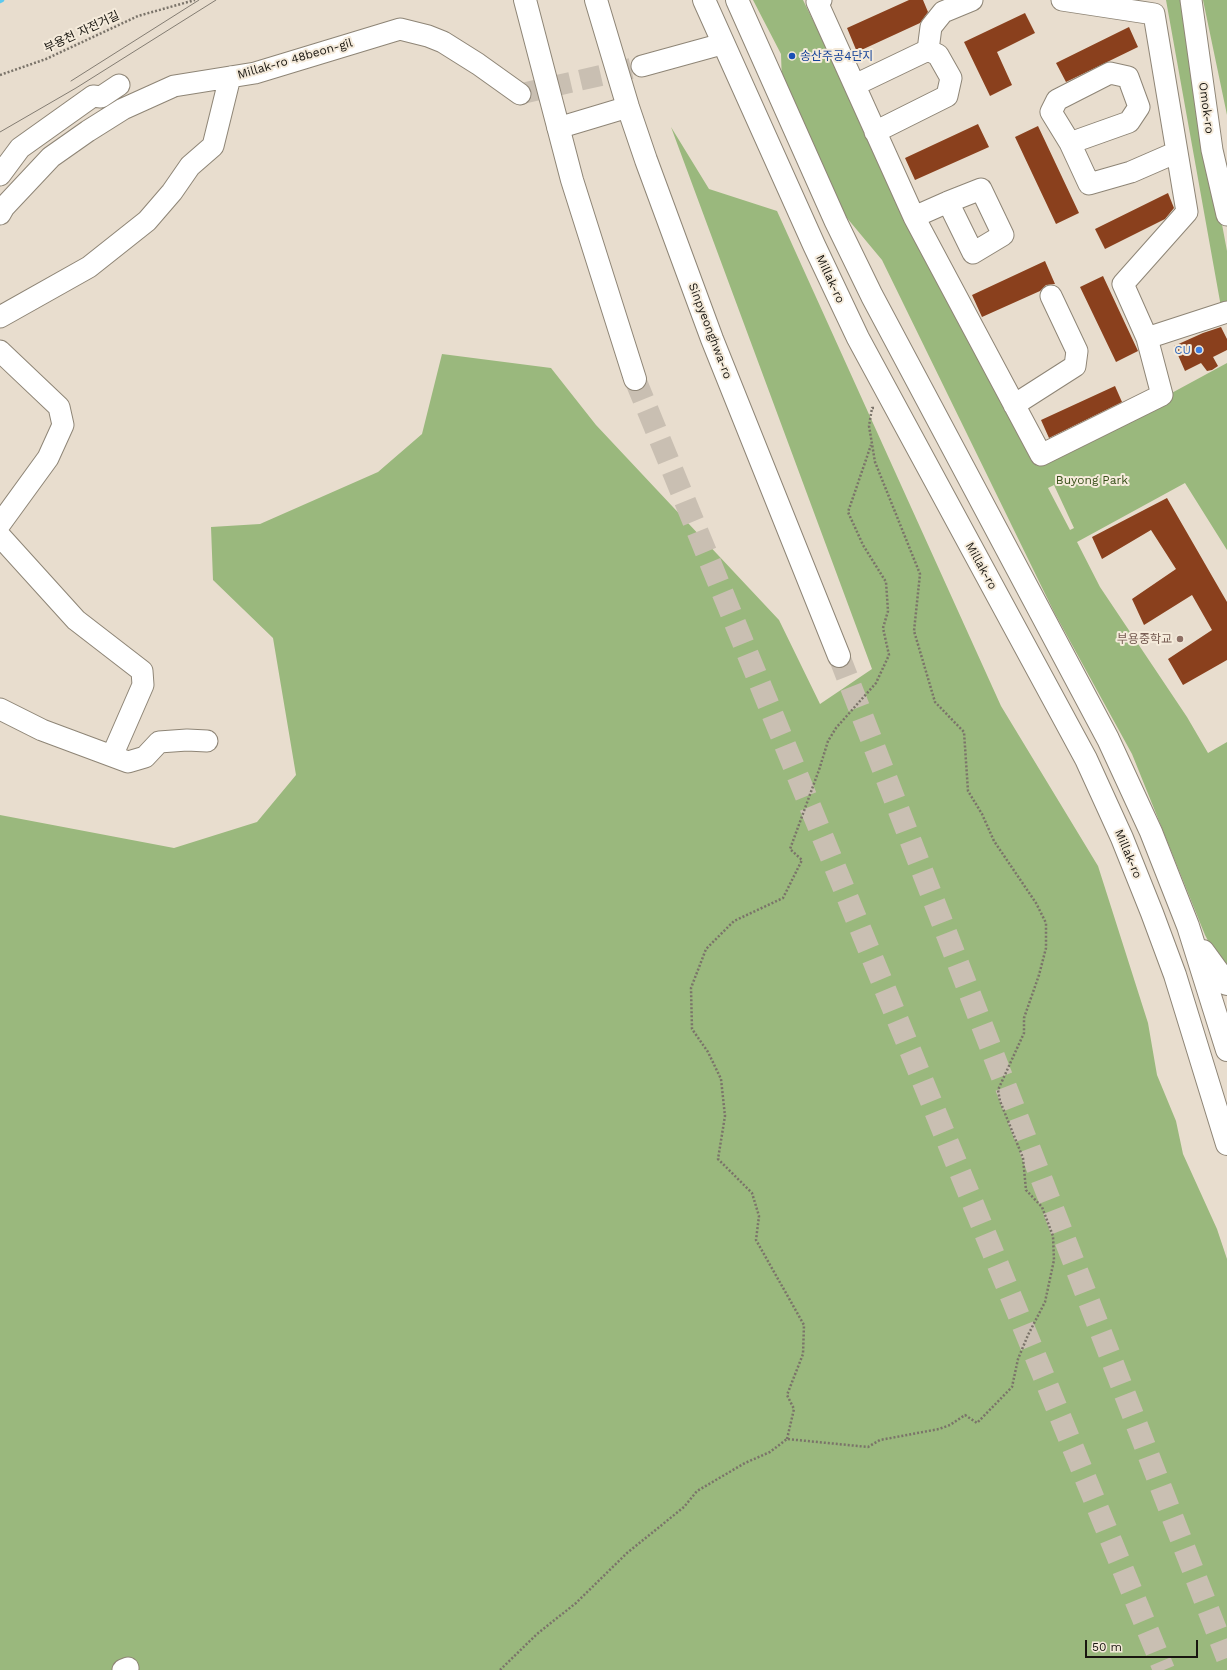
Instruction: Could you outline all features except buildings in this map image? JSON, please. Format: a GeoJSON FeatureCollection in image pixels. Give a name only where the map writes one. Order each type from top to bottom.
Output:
{"type":"FeatureCollection","features":[{"type":"Feature","properties":{"kind":"main road"},"geometry":{"type":"LineString","coordinates":[[525,0],[572,180],[636,379]]}},
{"type":"Feature","properties":{"kind":"main road","name":"Sinpyeonghwa-ro"},"geometry":{"type":"LineString","coordinates":[[596,0],[628,107],[712,338],[839,656]]}},
{"type":"Feature","properties":{"kind":"main road","name":"Millak-ro"},"geometry":{"type":"LineString","coordinates":[[704,0],[722,44],[858,338],[1086,759],[1115,823],[1152,913],[1175,976],[1227,1144]]}},
{"type":"Feature","properties":{"kind":"main road"},"geometry":{"type":"LineString","coordinates":[[737,0],[836,222],[875,303],[1108,739],[1152,832],[1188,926],[1227,1050]]}},
{"type":"Feature","properties":{"kind":"main road"},"geometry":{"type":"LineString","coordinates":[[1188,926],[1207,959],[1227,984]]}},
{"type":"Feature","properties":{"kind":"street"},"geometry":{"type":"LineString","coordinates":[[821,0],[817,2],[914,217],[1041,455],[1162,394],[1147,338],[1123,284],[1187,212],[1154,14],[1062,0]]}},
{"type":"Feature","properties":{"kind":"street"},"geometry":{"type":"LineString","coordinates":[[928,50],[931,27],[943,12],[972,0]]}},
{"type":"Feature","properties":{"kind":"street","name":"Omok-ro"},"geometry":{"type":"LineString","coordinates":[[1191,0],[1212,150],[1227,215]]}},
{"type":"Feature","properties":{"kind":"street","name":"Millak-ro 48beon-gil"},"geometry":{"type":"LineString","coordinates":[[0,214],[4,206],[51,158],[88,131],[123,109],[174,86],[255,73],[400,29],[428,36],[443,42],[478,64],[520,94]]}},
{"type":"Feature","properties":{"kind":"street"},"geometry":{"type":"LineString","coordinates":[[642,66],[722,44]]}},
{"type":"Feature","properties":{"kind":"street"},"geometry":{"type":"LineString","coordinates":[[855,85],[928,50]]}},
{"type":"Feature","properties":{"kind":"street"},"geometry":{"type":"LineString","coordinates":[[875,132],[947,96],[951,78],[938,55],[928,50]]}},
{"type":"Feature","properties":{"kind":"street"},"geometry":{"type":"LineString","coordinates":[[0,317],[89,267],[147,221],[172,192],[190,166],[213,146],[230,78]]}},
{"type":"Feature","properties":{"kind":"street"},"geometry":{"type":"LineString","coordinates":[[0,176],[20,148],[93,96],[102,97],[119,85]]}},
{"type":"Feature","properties":{"kind":"street"},"geometry":{"type":"LineString","coordinates":[[558,128],[628,107]]}},
{"type":"Feature","properties":{"kind":"street"},"geometry":{"type":"LineString","coordinates":[[1070,143],[1089,184],[1131,172],[1177,152]]}},
{"type":"Feature","properties":{"kind":"street"},"geometry":{"type":"LineString","coordinates":[[914,217],[948,202]]}},
{"type":"Feature","properties":{"kind":"street"},"geometry":{"type":"LineString","coordinates":[[1014,405],[1075,366],[1077,351],[1051,296]]}},
{"type":"Feature","properties":{"kind":"street"},"geometry":{"type":"LineString","coordinates":[[1147,338],[1227,312]]}},
{"type":"Feature","properties":{"kind":"street"},"geometry":{"type":"LineString","coordinates":[[0,351],[59,407],[63,425],[48,458],[0,524]]}},
{"type":"Feature","properties":{"kind":"street"},"geometry":{"type":"LineString","coordinates":[[0,536],[76,620],[142,671],[143,686],[112,756]]}},
{"type":"Feature","properties":{"kind":"street"},"geometry":{"type":"LineString","coordinates":[[0,709],[42,730],[128,762],[145,757],[159,742],[187,740],[207,741]]}},
{"type":"Feature","properties":{"kind":"path","name":"부용천 자전거길"},"geometry":{"type":"LineString","coordinates":[[0,75],[46,59],[138,16],[195,0]]}},
{"type":"Feature","properties":{"kind":"path"},"geometry":{"type":"LineString","coordinates":[[787,1438],[868,1447],[880,1440],[939,1429],[950,1425],[964,1415],[977,1423],[1012,1387],[1018,1359],[1028,1335],[1046,1302],[1054,1260],[1053,1236],[1042,1207],[1026,1190],[1023,1158],[1000,1101],[998,1090],[1024,1033],[1024,1018],[1039,975],[1046,948],[1046,923],[1036,903],[994,841],[982,814],[968,791],[964,732],[935,702],[914,631],[920,574],[874,462],[869,426],[872,408],[895,408]]}},
{"type":"Feature","properties":{"kind":"path"},"geometry":{"type":"LineString","coordinates":[[500,1670],[537,1634],[576,1603],[627,1553],[684,1507],[697,1490],[745,1463],[770,1452],[787,1438],[794,1409],[787,1395],[802,1354],[804,1325],[756,1240],[759,1216],[752,1193],[718,1158],[725,1116],[721,1079],[708,1052],[692,1029],[691,988],[706,949],[734,921],[783,898],[802,860],[790,849],[828,741],[836,728],[876,682],[889,655],[882,628],[888,611],[886,582],[863,546],[848,512],[872,444]]}},
{"type":"Feature","properties":{"kind":"green space","name":"Buyong Park"},"geometry":{"type":"Polygon","coordinates":[[[753,0],[803,0],[944,285],[1037,466],[1227,363],[1227,550],[1185,483],[1077,542],[1100,587],[1187,717],[1208,753],[1227,742],[1227,973],[1224,971],[1205,935],[1132,754],[1054,612],[882,260],[842,212],[782,84],[781,54],[753,0]],[[1054,485],[1048,488],[1070,530],[1074,528],[1054,485]]]}},
{"type":"Feature","properties":{"kind":"green space"},"geometry":{"type":"Polygon","coordinates":[[[1166,0],[1180,0],[1227,251],[1227,302],[1221,307],[1166,0]]]}},
{"type":"Feature","properties":{"kind":"green space"},"geometry":{"type":"Polygon","coordinates":[[[1203,0],[1227,0],[1227,115],[1203,0]]]}},
{"type":"Feature","properties":{"kind":"green space"},"geometry":{"type":"Polygon","coordinates":[[[671,127],[709,189],[777,211],[1001,706],[1098,866],[1148,1023],[1157,1075],[1176,1121],[1183,1154],[1217,1229],[1227,1259],[1227,1670],[0,1670],[0,815],[174,848],[257,822],[296,775],[273,638],[213,580],[211,527],[260,524],[378,472],[422,434],[442,354],[551,368],[596,425],[779,620],[820,704],[872,669],[671,127]]]}},
{"type":"Feature","properties":{"kind":"tunnel"},"geometry":{"type":"LineString","coordinates":[[520,94],[642,66]]}},
{"type":"Feature","properties":{"kind":"tunnel"},"geometry":{"type":"LineString","coordinates":[[635,379],[1164,1670]]}},
{"type":"Feature","properties":{"kind":"tunnel"},"geometry":{"type":"LineString","coordinates":[[839,656],[1227,1658]]}},
{"type":"Feature","properties":{"kind":"tram line"},"geometry":{"type":"LineString","coordinates":[[71,81],[199,0]]}},
{"type":"Feature","properties":{"kind":"tram line"},"geometry":{"type":"LineString","coordinates":[[0,132],[76,88],[216,0]]}},
{"type":"Feature","properties":{"kind":"place","name":"송산주공4단지"},"geometry":{"type":"Point","coordinates":[792,56]}},
{"type":"Feature","properties":{"kind":"place","name":"CU"},"geometry":{"type":"Point","coordinates":[1199,350]}},
{"type":"Feature","properties":{"kind":"place","name":"부용중학교"},"geometry":{"type":"Point","coordinates":[1180,639]}}]}
